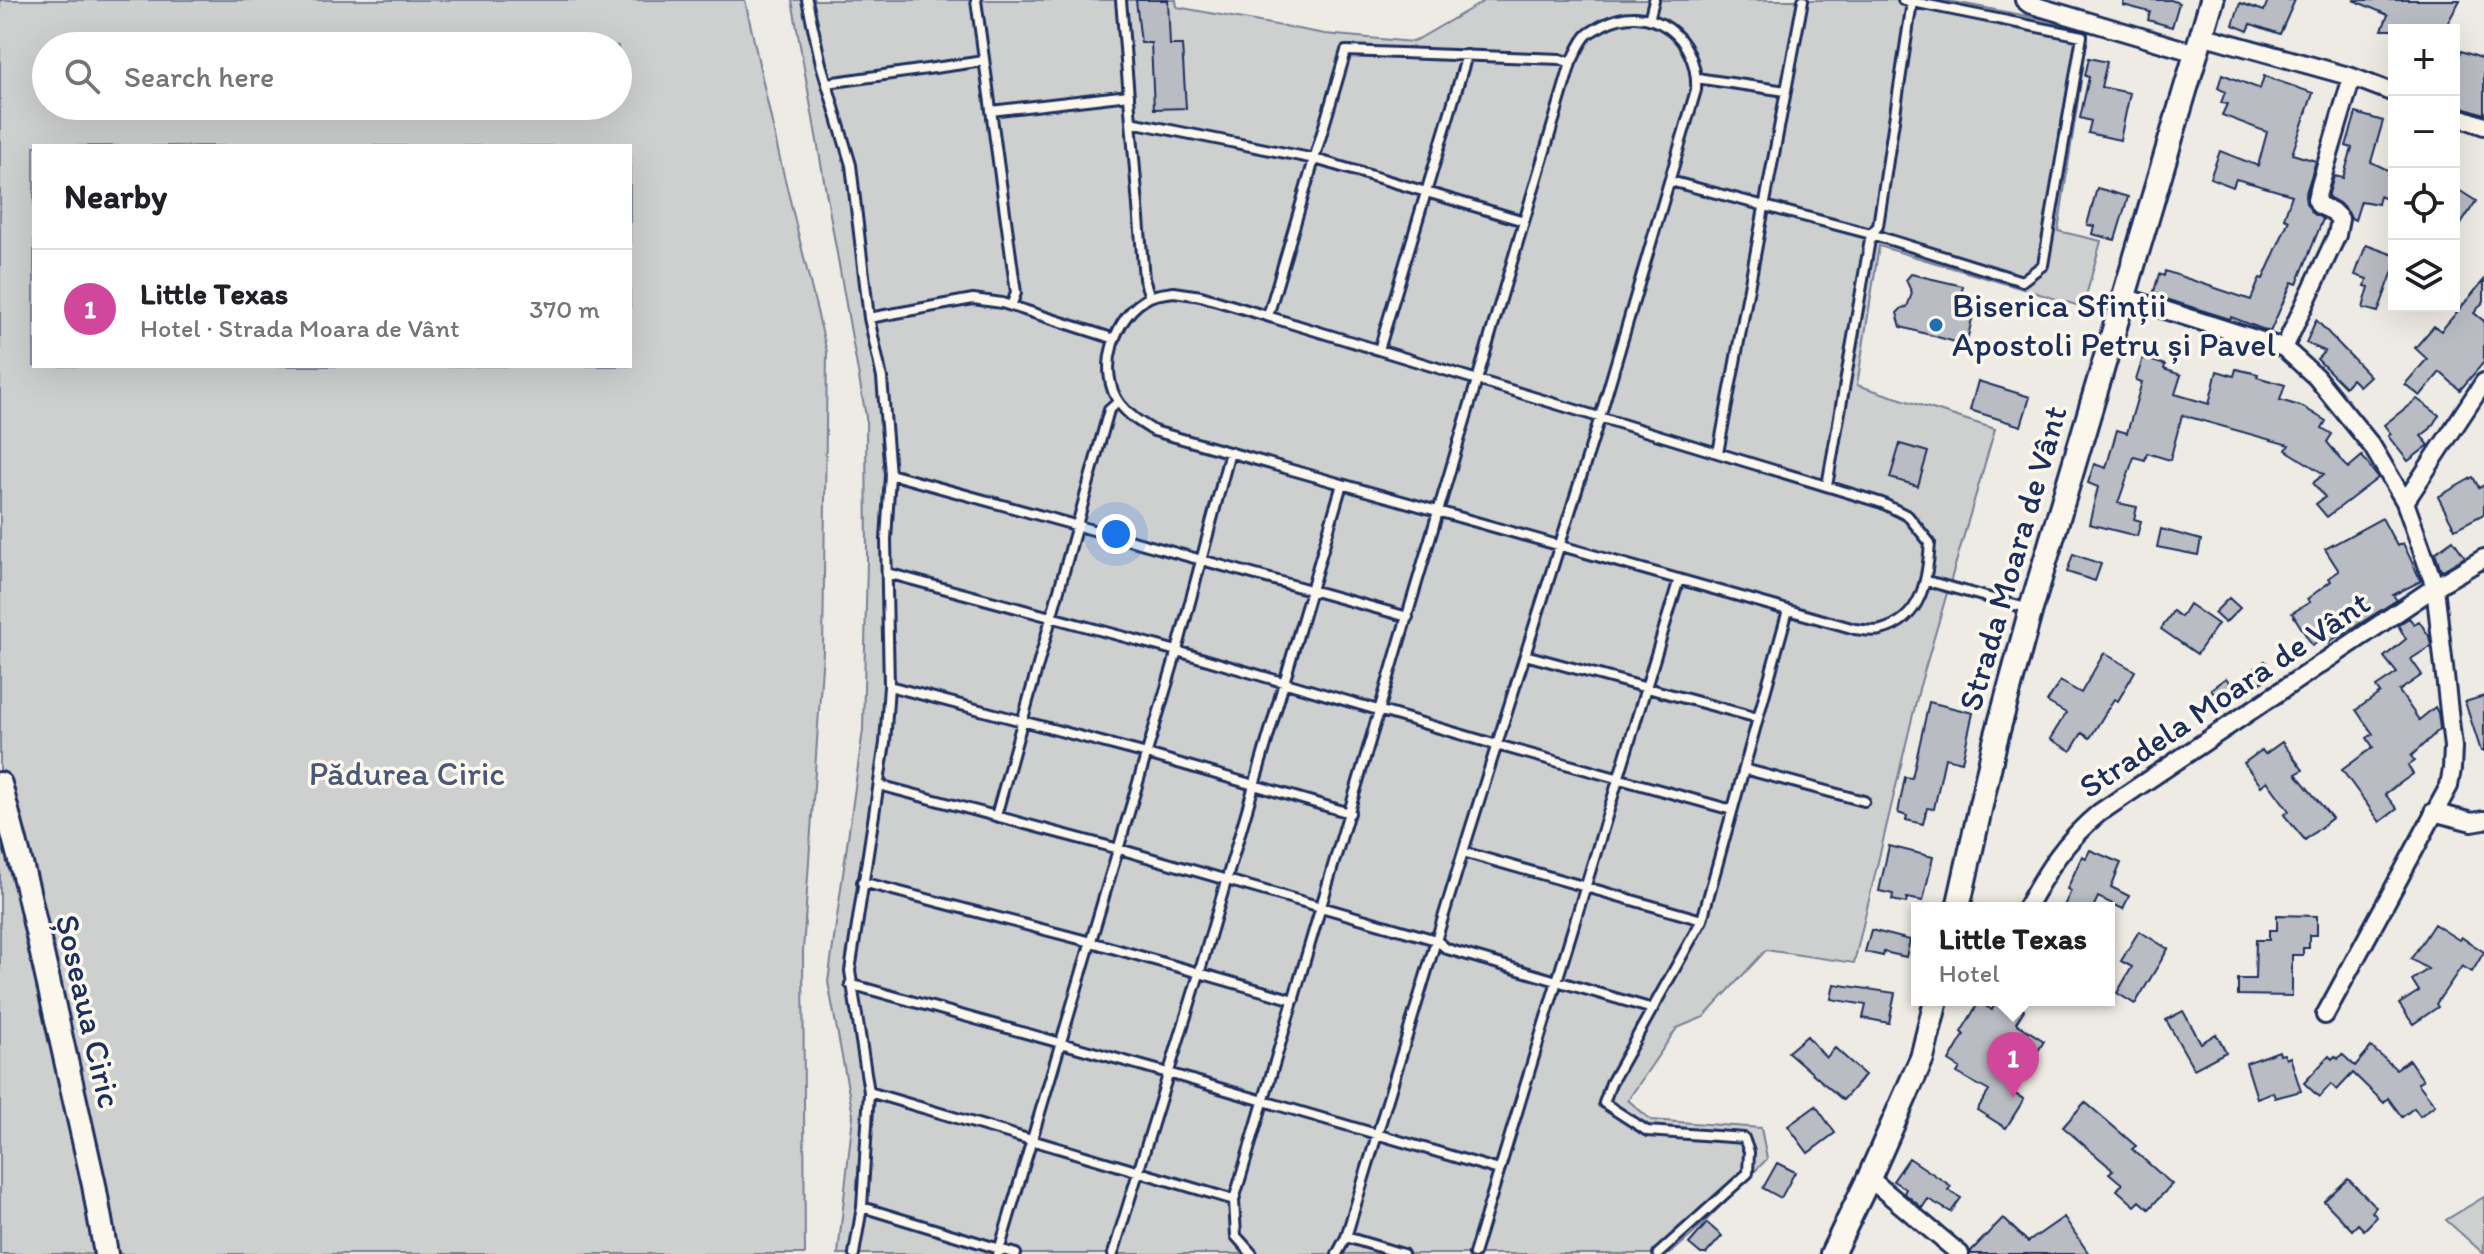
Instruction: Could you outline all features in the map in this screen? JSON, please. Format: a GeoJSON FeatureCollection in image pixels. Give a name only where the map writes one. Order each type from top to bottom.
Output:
{"type":"FeatureCollection","features":[{"type":"Feature","properties":{"kind":"main road","name":"Strada Moara de Vânt"},"geometry":{"type":"LineString","coordinates":[[1959,902],[1995,742],[2031,609],[2212,0]]}},
{"type":"Feature","properties":{"kind":"main road","name":"Șoseaua Ciric"},"geometry":{"type":"LineString","coordinates":[[0,784],[27,887],[94,1185],[106,1254]]}},
{"type":"Feature","properties":{"kind":"main road"},"geometry":{"type":"LineString","coordinates":[[1832,1254],[1922,1058],[1935,1006]]}},
{"type":"Feature","properties":{"kind":"street"},"geometry":{"type":"LineString","coordinates":[[2024,0],[2029,4],[2199,44],[2352,77],[2388,91]]}},
{"type":"Feature","properties":{"kind":"street"},"geometry":{"type":"LineString","coordinates":[[2284,348],[2337,235],[2340,219],[2319,205],[2316,199],[2352,77]]}},
{"type":"Feature","properties":{"kind":"street"},"geometry":{"type":"LineString","coordinates":[[2460,117],[2484,126]]}},
{"type":"Feature","properties":{"kind":"street"},"geometry":{"type":"LineString","coordinates":[[2124,297],[2284,348],[2316,377],[2372,446],[2405,502],[2435,587],[2453,747],[2449,786],[2325,1015]]}},
{"type":"Feature","properties":{"kind":"street"},"geometry":{"type":"LineString","coordinates":[[2405,502],[2484,382]]}},
{"type":"Feature","properties":{"kind":"street","name":"Stradela Moara de Vânt"},"geometry":{"type":"LineString","coordinates":[[2030,902],[2060,851],[2075,832],[2099,813],[2435,587],[2484,558]]}},
{"type":"Feature","properties":{"kind":"street"},"geometry":{"type":"LineString","coordinates":[[2433,812],[2472,822],[2484,820]]}},
{"type":"Feature","properties":{"kind":"street"},"geometry":{"type":"LineString","coordinates":[[1869,1178],[1960,1254]]}},
{"type":"Feature","properties":{"kind":"lane"},"geometry":{"type":"LineString","coordinates":[[807,0],[851,165],[869,318],[882,378],[890,474],[886,540],[889,686],[879,785],[852,947],[850,984],[869,1092],[862,1207],[854,1254]]}},
{"type":"Feature","properties":{"kind":"lane"},"geometry":{"type":"LineString","coordinates":[[976,0],[1016,293],[1011,306]]}},
{"type":"Feature","properties":{"kind":"lane"},"geometry":{"type":"LineString","coordinates":[[1121,0],[1144,279],[1150,297]]}},
{"type":"Feature","properties":{"kind":"lane"},"geometry":{"type":"LineString","coordinates":[[1650,16],[1654,0]]}},
{"type":"Feature","properties":{"kind":"lane"},"geometry":{"type":"LineString","coordinates":[[1718,453],[1803,0]]}},
{"type":"Feature","properties":{"kind":"lane"},"geometry":{"type":"LineString","coordinates":[[1670,181],[1871,234],[2022,281],[2043,265],[2082,36],[1907,1],[1878,226],[1871,234],[1827,486]]}},
{"type":"Feature","properties":{"kind":"lane"},"geometry":{"type":"LineString","coordinates":[[1252,1254],[1236,1236],[1234,1200],[1571,63],[1586,36],[1616,16],[1650,16],[1672,28],[1691,50],[1696,90],[1600,417],[1346,1237],[1337,1254]]}},
{"type":"Feature","properties":{"kind":"lane"},"geometry":{"type":"LineString","coordinates":[[1268,316],[1346,51],[1560,59],[1571,63]]}},
{"type":"Feature","properties":{"kind":"lane"},"geometry":{"type":"LineString","coordinates":[[1379,350],[1467,55]]}},
{"type":"Feature","properties":{"kind":"lane"},"geometry":{"type":"LineString","coordinates":[[827,83],[984,61]]}},
{"type":"Feature","properties":{"kind":"lane"},"geometry":{"type":"LineString","coordinates":[[1696,78],[1786,91]]}},
{"type":"Feature","properties":{"kind":"lane"},"geometry":{"type":"LineString","coordinates":[[991,111],[1129,95]]}},
{"type":"Feature","properties":{"kind":"lane"},"geometry":{"type":"LineString","coordinates":[[1131,122],[1315,159],[1524,221]]}},
{"type":"Feature","properties":{"kind":"lane"},"geometry":{"type":"LineString","coordinates":[[1174,292],[1201,296],[1268,316],[1882,503],[1908,516],[1930,543],[1927,581],[1910,615],[1880,630],[1855,629],[1154,431],[1133,419],[1118,402],[1108,363],[1115,339],[1127,316],[1150,297],[1174,292]]}},
{"type":"Feature","properties":{"kind":"lane"},"geometry":{"type":"LineString","coordinates":[[869,318],[973,299],[1011,306],[1115,339]]}},
{"type":"Feature","properties":{"kind":"lane"},"geometry":{"type":"LineString","coordinates":[[996,816],[1109,410],[1118,402]]}},
{"type":"Feature","properties":{"kind":"lane"},"geometry":{"type":"LineString","coordinates":[[999,1251],[1177,651],[1230,452]]}},
{"type":"Feature","properties":{"kind":"lane"},"geometry":{"type":"LineString","coordinates":[[890,474],[1408,617]]}},
{"type":"Feature","properties":{"kind":"lane"},"geometry":{"type":"LineString","coordinates":[[1113,1254],[1199,974],[1342,484]]}},
{"type":"Feature","properties":{"kind":"lane"},"geometry":{"type":"LineString","coordinates":[[887,573],[1177,651],[1618,780],[1732,810]]}},
{"type":"Feature","properties":{"kind":"lane"},"geometry":{"type":"LineString","coordinates":[[1474,1254],[1679,579]]}},
{"type":"Feature","properties":{"kind":"lane"},"geometry":{"type":"LineString","coordinates":[[1927,581],[2031,609]]}},
{"type":"Feature","properties":{"kind":"lane"},"geometry":{"type":"LineString","coordinates":[[1658,1254],[1748,1173],[1749,1152],[1744,1138],[1647,1131],[1604,1103],[1611,1083],[1702,920],[1788,610]]}},
{"type":"Feature","properties":{"kind":"lane"},"geometry":{"type":"LineString","coordinates":[[1525,655],[1758,718]]}},
{"type":"Feature","properties":{"kind":"lane"},"geometry":{"type":"LineString","coordinates":[[889,686],[1147,754],[1350,813]]}},
{"type":"Feature","properties":{"kind":"lane"},"geometry":{"type":"LineString","coordinates":[[1744,769],[1864,801]]}},
{"type":"Feature","properties":{"kind":"lane"},"geometry":{"type":"LineString","coordinates":[[879,785],[1322,906],[1436,940],[1447,949],[1653,1009]]}},
{"type":"Feature","properties":{"kind":"lane"},"geometry":{"type":"LineString","coordinates":[[1463,852],[1702,920]]}},
{"type":"Feature","properties":{"kind":"lane"},"geometry":{"type":"LineString","coordinates":[[862,882],[1091,942],[1294,1000]]}},
{"type":"Feature","properties":{"kind":"lane"},"geometry":{"type":"LineString","coordinates":[[850,984],[1499,1170]]}},
{"type":"Feature","properties":{"kind":"lane"},"geometry":{"type":"LineString","coordinates":[[869,1092],[1234,1200]]}},
{"type":"Feature","properties":{"kind":"lane"},"geometry":{"type":"LineString","coordinates":[[862,1207],[1016,1254]]}},
{"type":"Feature","properties":{"kind":"lane"},"geometry":{"type":"LineString","coordinates":[[1346,1237],[1403,1254]]}},
{"type":"Feature","properties":{"kind":"green space","name":"Pădurea Ciric"},"geometry":{"type":"Polygon","coordinates":[[[0,0],[745,0],[827,352],[823,651],[803,951],[805,1254],[0,1254],[0,0]]]}},
{"type":"Feature","properties":{"kind":"green space"},"geometry":{"type":"Polygon","coordinates":[[[792,0],[1176,0],[1177,7],[1325,34],[1413,42],[1486,0],[1944,0],[2089,28],[2058,231],[2101,241],[2083,307],[1879,246],[1857,385],[1995,429],[1919,689],[1854,963],[1766,950],[1704,1017],[1677,1028],[1628,1100],[1651,1120],[1761,1128],[1767,1159],[1670,1254],[838,1254],[853,1115],[828,982],[863,730],[866,417],[792,0]]]}},
{"type":"Feature","properties":{"kind":"green space"},"geometry":{"type":"Polygon","coordinates":[[[2484,1197],[2484,1254],[2446,1220],[2484,1197]]]}},
{"type":"Feature","properties":{"kind":"building"},"geometry":{"type":"Polygon","coordinates":[[[1136,0],[1168,0],[1170,45],[1182,45],[1186,108],[1154,109],[1151,43],[1141,43],[1136,0]]]}},
{"type":"Feature","properties":{"kind":"building"},"geometry":{"type":"Polygon","coordinates":[[[2124,0],[2171,0],[2179,3],[2172,27],[2148,20],[2150,12],[2123,5],[2124,0]]]}},
{"type":"Feature","properties":{"kind":"building"},"geometry":{"type":"Polygon","coordinates":[[[2268,0],[2295,0],[2280,34],[2251,24],[2248,31],[2233,25],[2240,3],[2264,11],[2268,0]]]}},
{"type":"Feature","properties":{"kind":"building"},"geometry":{"type":"Polygon","coordinates":[[[2353,0],[2460,0],[2447,24],[2388,24],[2388,30],[2382,30],[2388,15],[2353,0]]]}},
{"type":"Feature","properties":{"kind":"building"},"geometry":{"type":"Polygon","coordinates":[[[2461,51],[2484,59],[2484,114],[2460,106],[2461,51]]]}},
{"type":"Feature","properties":{"kind":"building"},"geometry":{"type":"Polygon","coordinates":[[[2089,58],[2107,62],[2101,87],[2130,93],[2120,140],[2088,133],[2091,121],[2080,118],[2089,77],[2085,76],[2089,58]]]}},
{"type":"Feature","properties":{"kind":"building"},"geometry":{"type":"Polygon","coordinates":[[[2222,74],[2260,89],[2264,76],[2313,93],[2292,154],[2316,161],[2305,196],[2314,214],[2323,219],[2297,284],[2292,282],[2270,332],[2231,317],[2153,295],[2159,274],[2164,276],[2165,271],[2251,300],[2289,220],[2284,218],[2292,195],[2236,179],[2233,187],[2210,178],[2220,151],[2258,166],[2267,132],[2222,115],[2227,104],[2221,103],[2225,92],[2218,88],[2222,74]]]}},
{"type":"Feature","properties":{"kind":"building"},"geometry":{"type":"Polygon","coordinates":[[[2356,113],[2383,121],[2371,162],[2388,170],[2388,200],[2380,196],[2378,204],[2361,201],[2355,220],[2339,203],[2328,197],[2334,176],[2343,178],[2352,148],[2346,146],[2356,113]]]}},
{"type":"Feature","properties":{"kind":"building"},"geometry":{"type":"Polygon","coordinates":[[[2097,188],[2128,197],[2115,240],[2092,234],[2094,226],[2087,225],[2097,188]]]}},
{"type":"Feature","properties":{"kind":"building"},"geometry":{"type":"Polygon","coordinates":[[[2460,191],[2476,201],[2460,226],[2460,191]]]}},
{"type":"Feature","properties":{"kind":"building"},"geometry":{"type":"Polygon","coordinates":[[[2366,245],[2388,253],[2388,284],[2378,312],[2363,308],[2369,287],[2365,286],[2367,279],[2355,275],[2366,245]]]}},
{"type":"Feature","properties":{"kind":"building"},"geometry":{"type":"Polygon","coordinates":[[[1911,274],[1963,286],[1957,316],[1972,319],[1966,345],[1901,327],[1897,313],[1907,307],[1912,293],[1906,280],[1911,274]]]}},
{"type":"Feature","properties":{"kind":"building"},"geometry":{"type":"Polygon","coordinates":[[[2484,280],[2484,301],[2474,313],[2484,321],[2484,362],[2460,390],[2440,372],[2420,396],[2405,384],[2427,359],[2415,348],[2434,326],[2441,331],[2484,280]]]}},
{"type":"Feature","properties":{"kind":"building"},"geometry":{"type":"Polygon","coordinates":[[[2316,320],[2370,376],[2359,386],[2352,379],[2345,387],[2317,359],[2325,351],[2306,343],[2316,320]]]}},
{"type":"Feature","properties":{"kind":"building"},"geometry":{"type":"Polygon","coordinates":[[[2143,358],[2165,365],[2164,369],[2181,375],[2175,394],[2209,404],[2217,371],[2234,376],[2236,369],[2285,385],[2280,400],[2303,407],[2326,421],[2322,428],[2332,434],[2327,442],[2348,468],[2362,456],[2378,478],[2327,517],[2316,504],[2325,497],[2313,483],[2324,474],[2286,450],[2289,445],[2182,415],[2170,460],[2147,453],[2145,460],[2134,457],[2118,503],[2137,507],[2134,519],[2141,521],[2137,536],[2089,524],[2098,487],[2088,483],[2094,464],[2106,468],[2117,430],[2127,433],[2142,382],[2136,380],[2143,358]]]}},
{"type":"Feature","properties":{"kind":"building"},"geometry":{"type":"Polygon","coordinates":[[[1978,381],[2030,397],[2021,426],[1970,410],[1978,381]]]}},
{"type":"Feature","properties":{"kind":"building"},"geometry":{"type":"Polygon","coordinates":[[[2417,399],[2439,415],[2421,436],[2429,445],[2408,461],[2388,436],[2391,434],[2384,425],[2417,399]]]}},
{"type":"Feature","properties":{"kind":"building"},"geometry":{"type":"Polygon","coordinates":[[[1900,444],[1928,452],[1918,486],[1890,478],[1900,444]]]}},
{"type":"Feature","properties":{"kind":"building"},"geometry":{"type":"Polygon","coordinates":[[[2473,477],[2479,488],[2484,485],[2484,514],[2455,529],[2438,497],[2473,477]]]}},
{"type":"Feature","properties":{"kind":"building"},"geometry":{"type":"Polygon","coordinates":[[[2382,518],[2397,546],[2403,543],[2421,581],[2393,595],[2397,600],[2356,626],[2327,643],[2324,638],[2312,645],[2292,613],[2310,602],[2307,599],[2339,571],[2325,549],[2382,518]]]}},
{"type":"Feature","properties":{"kind":"building"},"geometry":{"type":"Polygon","coordinates":[[[2161,529],[2201,540],[2198,555],[2157,547],[2161,529]]]}},
{"type":"Feature","properties":{"kind":"building"},"geometry":{"type":"Polygon","coordinates":[[[2453,540],[2465,557],[2441,571],[2435,553],[2453,540]]]}},
{"type":"Feature","properties":{"kind":"building"},"geometry":{"type":"Polygon","coordinates":[[[2073,554],[2101,564],[2095,581],[2067,572],[2073,554]]]}},
{"type":"Feature","properties":{"kind":"building"},"geometry":{"type":"Polygon","coordinates":[[[2229,598],[2240,608],[2225,623],[2214,613],[2229,598]]]}},
{"type":"Feature","properties":{"kind":"building"},"geometry":{"type":"Polygon","coordinates":[[[2189,604],[2218,624],[2197,654],[2161,629],[2173,611],[2181,617],[2189,604]]]}},
{"type":"Feature","properties":{"kind":"building"},"geometry":{"type":"Polygon","coordinates":[[[2409,618],[2414,624],[2419,621],[2429,636],[2431,646],[2411,659],[2422,675],[2399,691],[2419,720],[2435,707],[2440,729],[2411,756],[2415,761],[2408,766],[2413,774],[2385,794],[2397,809],[2380,822],[2342,770],[2373,747],[2367,738],[2373,734],[2356,710],[2380,693],[2376,687],[2397,673],[2384,657],[2406,639],[2398,625],[2409,618]]]}},
{"type":"Feature","properties":{"kind":"building"},"geometry":{"type":"Polygon","coordinates":[[[2104,653],[2135,671],[2118,701],[2114,699],[2090,738],[2082,733],[2071,751],[2050,739],[2066,713],[2047,702],[2060,681],[2081,693],[2104,653]]]}},
{"type":"Feature","properties":{"kind":"building"},"geometry":{"type":"Polygon","coordinates":[[[2265,661],[2274,673],[2254,688],[2245,676],[2265,661]]]}},
{"type":"Feature","properties":{"kind":"building"},"geometry":{"type":"Polygon","coordinates":[[[2226,678],[2239,695],[2224,706],[2211,689],[2226,678]]]}},
{"type":"Feature","properties":{"kind":"building"},"geometry":{"type":"Polygon","coordinates":[[[2484,696],[2484,751],[2481,751],[2465,702],[2484,696]]]}},
{"type":"Feature","properties":{"kind":"building"},"geometry":{"type":"Polygon","coordinates":[[[1929,702],[1973,713],[1962,762],[1945,758],[1934,809],[1927,808],[1923,824],[1906,820],[1907,816],[1898,813],[1905,777],[1912,778],[1929,702]]]}},
{"type":"Feature","properties":{"kind":"building"},"geometry":{"type":"Polygon","coordinates":[[[2282,742],[2303,770],[2296,774],[2332,818],[2305,840],[2284,815],[2289,811],[2267,781],[2261,786],[2244,763],[2262,750],[2265,754],[2282,742]]]}},
{"type":"Feature","properties":{"kind":"building"},"geometry":{"type":"Polygon","coordinates":[[[1889,846],[1933,857],[1923,901],[1907,898],[1906,903],[1892,900],[1893,894],[1879,891],[1889,846]]]}},
{"type":"Feature","properties":{"kind":"building"},"geometry":{"type":"Polygon","coordinates":[[[2090,850],[2121,863],[2111,887],[2129,896],[2123,909],[2115,902],[2098,897],[2096,902],[2066,902],[2071,891],[2067,889],[2082,856],[2086,858],[2090,850]]]}},
{"type":"Feature","properties":{"kind":"building"},"geometry":{"type":"Polygon","coordinates":[[[2277,915],[2317,916],[2317,935],[2309,935],[2309,948],[2303,948],[2303,955],[2292,955],[2292,996],[2238,995],[2238,979],[2255,979],[2256,940],[2269,940],[2269,930],[2277,930],[2277,915]]]}},
{"type":"Feature","properties":{"kind":"building"},"geometry":{"type":"Polygon","coordinates":[[[2434,924],[2484,952],[2472,972],[2462,966],[2436,1004],[2438,1007],[2413,1024],[2399,1004],[2419,991],[2412,980],[2428,969],[2411,959],[2434,924]]]}},
{"type":"Feature","properties":{"kind":"building"},"geometry":{"type":"Polygon","coordinates":[[[1871,930],[1910,940],[1906,957],[1865,952],[1871,930]]]}},
{"type":"Feature","properties":{"kind":"building"},"geometry":{"type":"Polygon","coordinates":[[[2139,931],[2168,949],[2135,1004],[2117,993],[2132,967],[2121,961],[2139,931]]]}},
{"type":"Feature","properties":{"kind":"building"},"geometry":{"type":"Polygon","coordinates":[[[1834,984],[1895,993],[1889,1023],[1863,1018],[1866,1005],[1831,999],[1834,984]]]}},
{"type":"Feature","properties":{"kind":"building"},"geometry":{"type":"Polygon","coordinates":[[[1977,1006],[1992,1010],[1994,1006],[2017,1006],[2024,1010],[2016,1023],[2044,1041],[2013,1093],[2024,1099],[2006,1128],[1977,1110],[1989,1091],[1957,1073],[1960,1068],[1949,1061],[1977,1006]]]}},
{"type":"Feature","properties":{"kind":"building"},"geometry":{"type":"Polygon","coordinates":[[[2183,1011],[2201,1043],[2216,1034],[2226,1052],[2194,1069],[2166,1020],[2183,1011]]]}},
{"type":"Feature","properties":{"kind":"building"},"geometry":{"type":"Polygon","coordinates":[[[1807,1036],[1826,1058],[1835,1048],[1865,1075],[1843,1100],[1788,1052],[1807,1036]]]}},
{"type":"Feature","properties":{"kind":"building"},"geometry":{"type":"Polygon","coordinates":[[[2371,1047],[2396,1069],[2409,1060],[2423,1080],[2418,1083],[2435,1105],[2420,1116],[2414,1108],[2402,1117],[2388,1098],[2384,1103],[2353,1073],[2337,1090],[2331,1084],[2319,1097],[2304,1083],[2329,1056],[2338,1059],[2342,1054],[2355,1066],[2371,1047]]]}},
{"type":"Feature","properties":{"kind":"building"},"geometry":{"type":"Polygon","coordinates":[[[2279,1051],[2286,1059],[2290,1057],[2301,1091],[2275,1098],[2273,1092],[2257,1098],[2246,1063],[2279,1051]]]}},
{"type":"Feature","properties":{"kind":"building"},"geometry":{"type":"Polygon","coordinates":[[[2085,1102],[2136,1146],[2132,1149],[2172,1184],[2149,1209],[2140,1201],[2135,1206],[2117,1190],[2122,1184],[2109,1173],[2113,1170],[2063,1127],[2085,1102]]]}},
{"type":"Feature","properties":{"kind":"building"},"geometry":{"type":"Polygon","coordinates":[[[1816,1106],[1835,1133],[1808,1153],[1788,1126],[1816,1106]]]}},
{"type":"Feature","properties":{"kind":"building"},"geometry":{"type":"Polygon","coordinates":[[[1909,1158],[1951,1186],[1948,1190],[1961,1198],[1951,1212],[1928,1199],[1922,1208],[1904,1193],[1906,1189],[1893,1181],[1909,1158]]]}},
{"type":"Feature","properties":{"kind":"building"},"geometry":{"type":"Polygon","coordinates":[[[1777,1163],[1795,1172],[1781,1198],[1763,1188],[1777,1163]]]}},
{"type":"Feature","properties":{"kind":"building"},"geometry":{"type":"Polygon","coordinates":[[[2348,1179],[2376,1207],[2372,1212],[2377,1217],[2364,1230],[2358,1224],[2352,1230],[2324,1201],[2348,1179]]]}},
{"type":"Feature","properties":{"kind":"building"},"geometry":{"type":"Polygon","coordinates":[[[2064,1217],[2089,1254],[1971,1254],[2003,1218],[2028,1242],[2064,1217]]]}},
{"type":"Feature","properties":{"kind":"building"},"geometry":{"type":"Polygon","coordinates":[[[1707,1223],[1722,1236],[1706,1254],[1701,1254],[1689,1244],[1707,1223]]]}},
{"type":"Feature","properties":{"kind":"place","name":"Biserica Sfinții Apostoli Petru și Pavel"},"geometry":{"type":"Point","coordinates":[1936,325]}},
{"type":"Feature","properties":{"kind":"place","name":"Little Texas"},"geometry":{"type":"Point","coordinates":[2013,1098]}}]}
